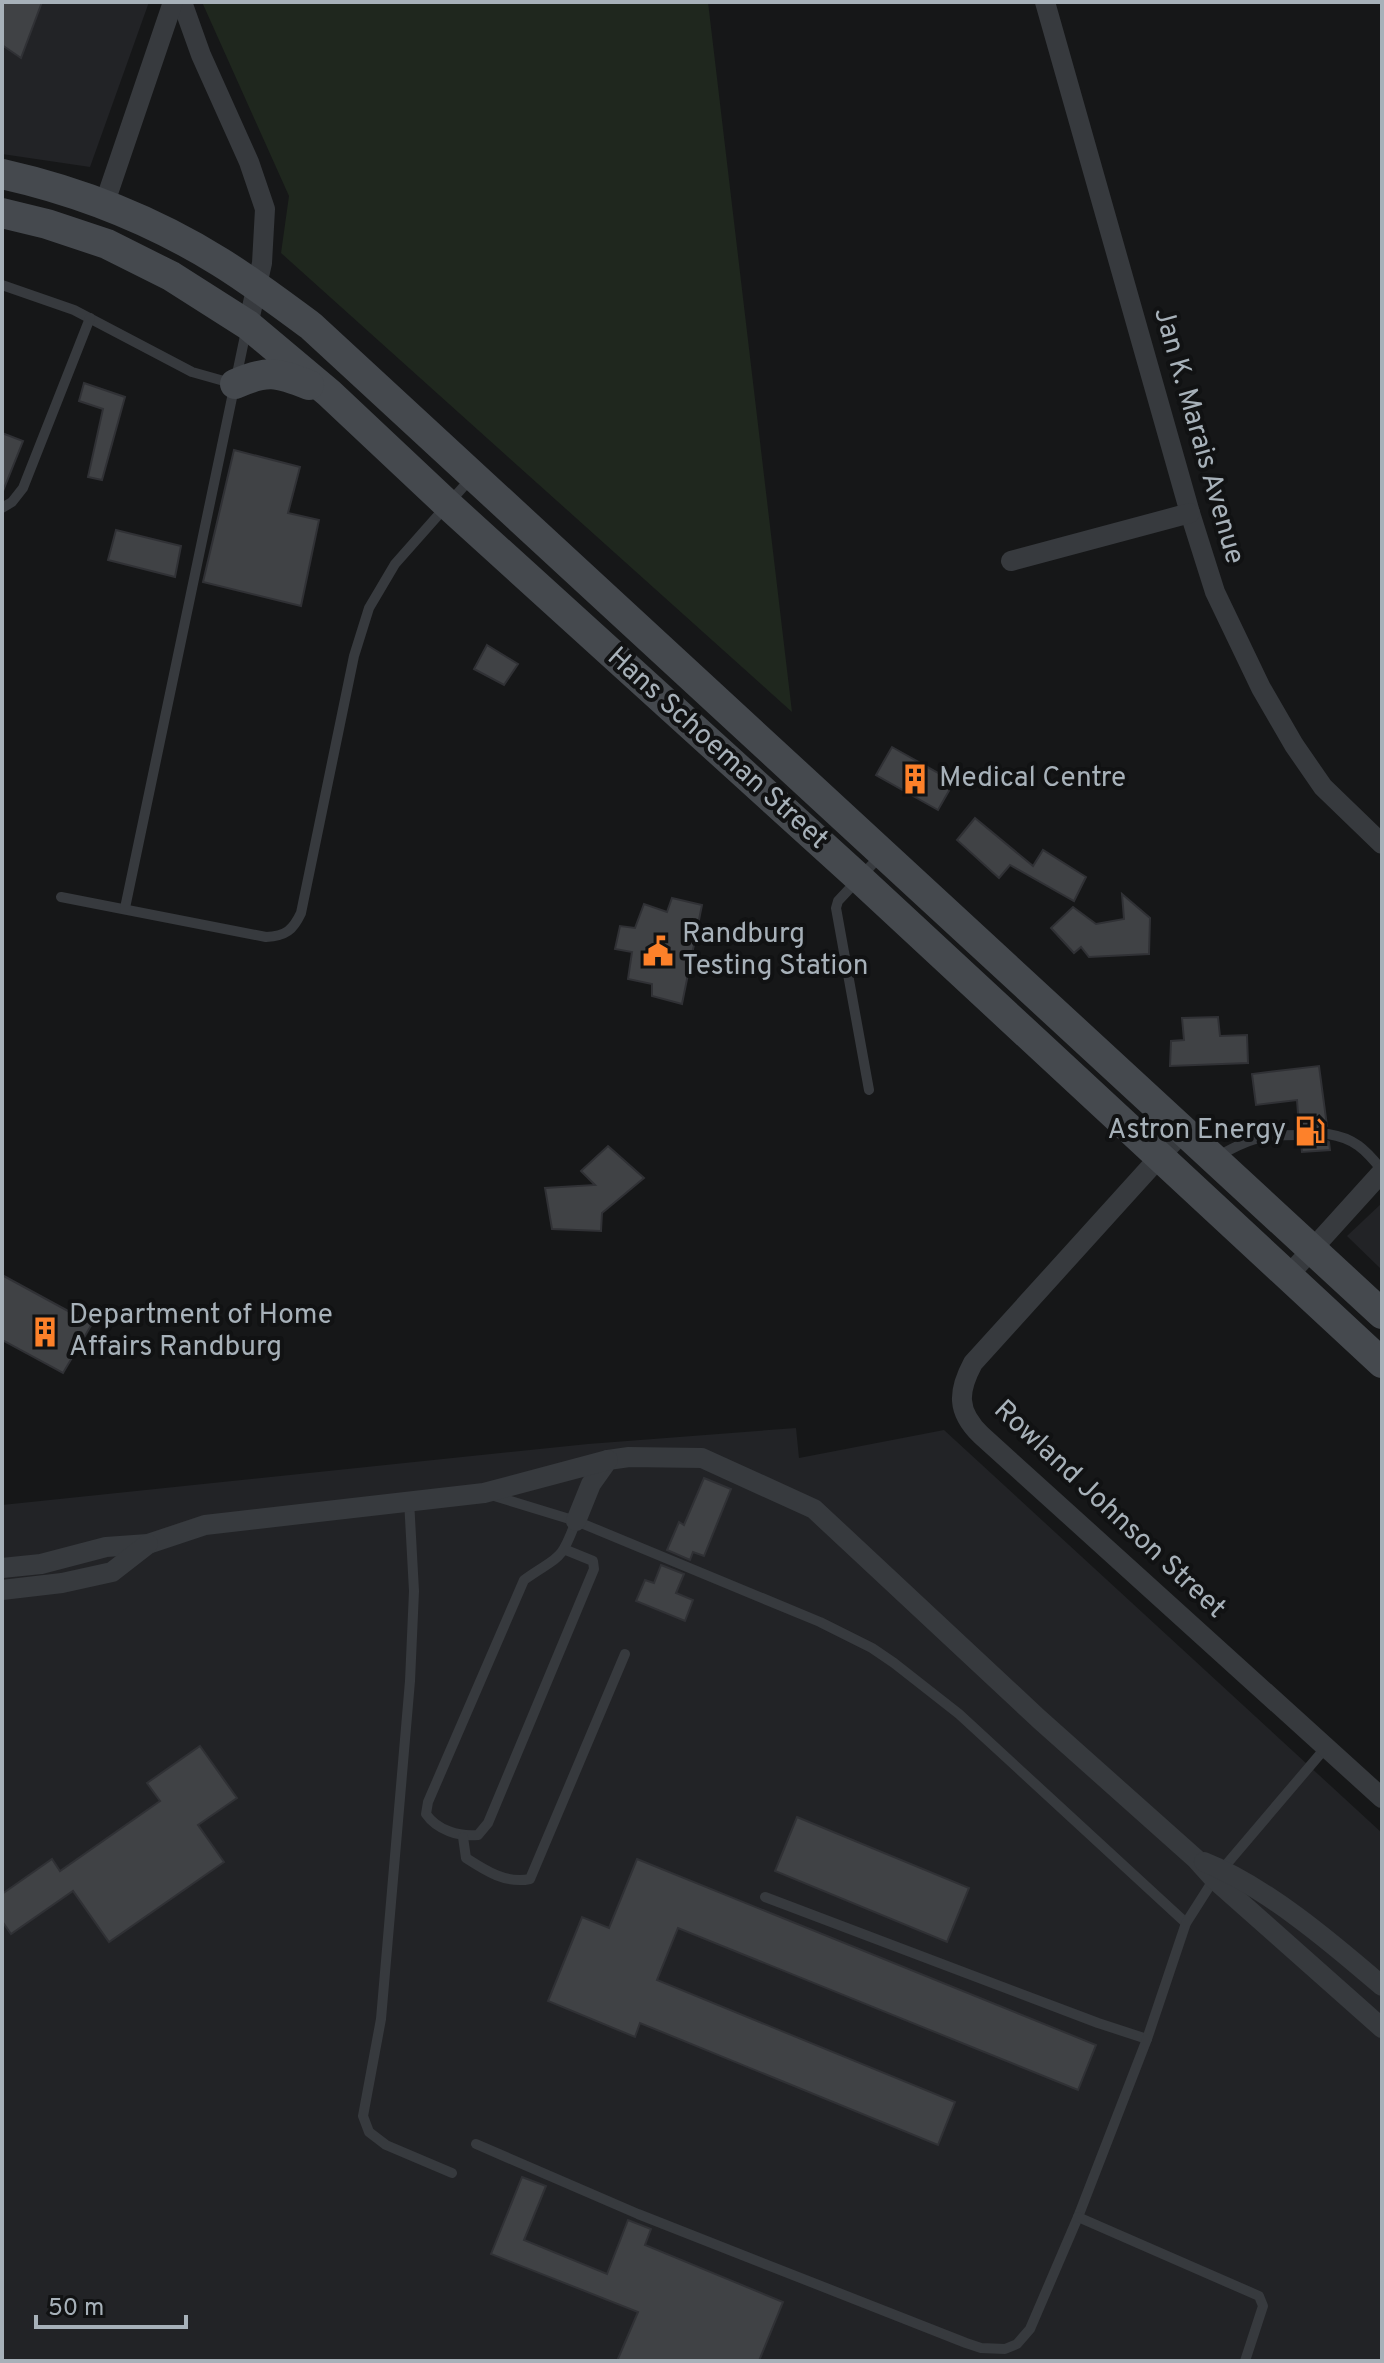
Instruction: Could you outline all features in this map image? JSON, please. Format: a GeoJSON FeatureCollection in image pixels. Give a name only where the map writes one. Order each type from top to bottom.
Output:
{"type":"FeatureCollection","features":[{"type":"Feature","properties":{"kind":"main road","name":"Hans Schoeman Street"},"geometry":{"type":"LineString","coordinates":[[2,174],[104,205],[173,235],[256,286],[311,326],[1382,1314]]}},
{"type":"Feature","properties":{"kind":"main road","name":"Hans Schoeman Street"},"geometry":{"type":"LineString","coordinates":[[2,213],[107,244],[171,276],[248,325],[329,393],[859,878],[1382,1363]]}},
{"type":"Feature","properties":{"kind":"main road"},"geometry":{"type":"LineString","coordinates":[[235,384],[257,374],[276,373],[329,393]]}},
{"type":"Feature","properties":{"kind":"street"},"geometry":{"type":"LineString","coordinates":[[104,205],[173,2]]}},
{"type":"Feature","properties":{"kind":"street"},"geometry":{"type":"LineString","coordinates":[[182,2],[201,55],[249,162],[265,209],[262,263],[248,325]]}},
{"type":"Feature","properties":{"kind":"street","name":"Jan K. Marais Avenue"},"geometry":{"type":"LineString","coordinates":[[1045,2],[1215,592],[1261,688],[1294,745],[1323,787],[1382,844]]}},
{"type":"Feature","properties":{"kind":"street"},"geometry":{"type":"LineString","coordinates":[[1011,561],[1190,513]]}},
{"type":"Feature","properties":{"kind":"street","name":"Rowland Johnson Street"},"geometry":{"type":"LineString","coordinates":[[1184,1130],[973,1363],[963,1382],[961,1400],[972,1426],[981,1435],[1382,1798]]}},
{"type":"Feature","properties":{"kind":"street"},"geometry":{"type":"LineString","coordinates":[[1287,1277],[1378,1180]]}},
{"type":"Feature","properties":{"kind":"street"},"geometry":{"type":"LineString","coordinates":[[2,1568],[41,1564],[106,1547],[148,1544],[205,1525],[484,1493],[608,1460],[629,1457],[702,1458],[814,1509],[1196,1859],[1326,1938],[1382,1986]]}},
{"type":"Feature","properties":{"kind":"street"},"geometry":{"type":"LineString","coordinates":[[576,1521],[591,1484],[608,1460]]}},
{"type":"Feature","properties":{"kind":"street"},"geometry":{"type":"LineString","coordinates":[[2,1590],[62,1583],[112,1572],[148,1544]]}},
{"type":"Feature","properties":{"kind":"street"},"geometry":{"type":"LineString","coordinates":[[1218,1874],[1382,2028]]}},
{"type":"Feature","properties":{"kind":"street"},"geometry":{"type":"LineString","coordinates":[[1343,1993],[1363,1970]]}},
{"type":"Feature","properties":{"kind":"lane"},"geometry":{"type":"LineString","coordinates":[[2,285],[90,318],[192,372],[235,384]]}},
{"type":"Feature","properties":{"kind":"lane"},"geometry":{"type":"LineString","coordinates":[[2,508],[12,502],[23,488],[90,318]]}},
{"type":"Feature","properties":{"kind":"lane"},"geometry":{"type":"LineString","coordinates":[[125,908],[248,325]]}},
{"type":"Feature","properties":{"kind":"lane"},"geometry":{"type":"LineString","coordinates":[[61,897],[266,937],[282,936],[294,928],[301,913],[354,656],[369,608],[395,564],[474,475]]}},
{"type":"Feature","properties":{"kind":"lane"},"geometry":{"type":"LineString","coordinates":[[869,1090],[836,917],[838,901],[883,853]]}},
{"type":"Feature","properties":{"kind":"lane"},"geometry":{"type":"LineString","coordinates":[[1328,1134],[1363,1146],[1378,1180]]}},
{"type":"Feature","properties":{"kind":"lane"},"geometry":{"type":"LineString","coordinates":[[1215,1158],[1257,1137],[1300,1135]]}},
{"type":"Feature","properties":{"kind":"lane"},"geometry":{"type":"LineString","coordinates":[[484,1493],[576,1521],[820,1622],[883,1655],[931,1689],[1186,1923]]}},
{"type":"Feature","properties":{"kind":"lane"},"geometry":{"type":"LineString","coordinates":[[409,1500],[414,1591],[410,1681],[381,2019],[363,2116],[369,2132],[386,2145],[452,2173]]}},
{"type":"Feature","properties":{"kind":"lane"},"geometry":{"type":"LineString","coordinates":[[566,1550],[593,1561],[594,1569],[488,1823],[478,1835],[463,1837],[432,1822],[426,1814],[428,1802],[524,1580],[552,1564],[566,1550],[576,1521]]}},
{"type":"Feature","properties":{"kind":"lane"},"geometry":{"type":"LineString","coordinates":[[463,1837],[466,1858],[486,1871],[518,1882],[530,1879],[625,1654]]}},
{"type":"Feature","properties":{"kind":"lane"},"geometry":{"type":"LineString","coordinates":[[476,2144],[682,2232],[981,2348],[1005,2349],[1024,2338],[1030,2329],[1078,2217],[1147,2039],[1186,1923],[1218,1874],[1327,1746]]}},
{"type":"Feature","properties":{"kind":"lane"},"geometry":{"type":"LineString","coordinates":[[765,1897],[1147,2039]]}},
{"type":"Feature","properties":{"kind":"lane"},"geometry":{"type":"LineString","coordinates":[[1078,2217],[1259,2296],[1263,2306],[1245,2361]]}},
{"type":"Feature","properties":{"kind":"shaded area"},"geometry":{"type":"Polygon","coordinates":[[[2,2],[149,2],[90,167],[2,154],[2,2]]]}},
{"type":"Feature","properties":{"kind":"shaded area"},"geometry":{"type":"Polygon","coordinates":[[[202,2],[708,2],[792,712],[281,253],[289,196],[202,2]]]}},
{"type":"Feature","properties":{"kind":"shaded area"},"geometry":{"type":"Polygon","coordinates":[[[1382,1203],[1382,1270],[1347,1236],[1382,1203]]]}},
{"type":"Feature","properties":{"kind":"shaded area"},"geometry":{"type":"Polygon","coordinates":[[[796,1428],[799,1458],[944,1430],[1382,1833],[1382,2361],[2,2361],[2,1505],[588,1444],[796,1428]]]}},
{"type":"Feature","properties":{"kind":"building"},"geometry":{"type":"Polygon","coordinates":[[[2,2],[42,2],[21,58],[2,45],[2,2]]]}},
{"type":"Feature","properties":{"kind":"building"},"geometry":{"type":"Polygon","coordinates":[[[84,383],[125,397],[102,480],[88,477],[103,409],[79,401],[84,383]]]}},
{"type":"Feature","properties":{"kind":"building"},"geometry":{"type":"Polygon","coordinates":[[[2,433],[23,441],[3,491],[2,491],[2,433]]]}},
{"type":"Feature","properties":{"kind":"building"},"geometry":{"type":"Polygon","coordinates":[[[234,450],[300,467],[288,513],[319,520],[301,606],[203,582],[234,450]]]}},
{"type":"Feature","properties":{"kind":"building"},"geometry":{"type":"Polygon","coordinates":[[[116,530],[181,546],[175,577],[108,560],[116,530]]]}},
{"type":"Feature","properties":{"kind":"building"},"geometry":{"type":"Polygon","coordinates":[[[487,645],[518,664],[504,685],[474,669],[487,645]]]}},
{"type":"Feature","properties":{"kind":"building","name":"Medical Centre"},"geometry":{"type":"Polygon","coordinates":[[[892,747],[954,782],[938,810],[876,775],[892,747]]]}},
{"type":"Feature","properties":{"kind":"building"},"geometry":{"type":"Polygon","coordinates":[[[975,818],[1033,866],[1043,850],[1086,877],[1074,901],[1010,865],[999,878],[957,840],[975,818]]]}},
{"type":"Feature","properties":{"kind":"building"},"geometry":{"type":"Polygon","coordinates":[[[1122,894],[1150,918],[1149,954],[1089,957],[1081,947],[1074,953],[1051,928],[1073,907],[1096,924],[1124,919],[1122,894]]]}},
{"type":"Feature","properties":{"kind":"building","name":"Randburg Testing Station"},"geometry":{"type":"Polygon","coordinates":[[[672,898],[702,905],[682,1004],[652,996],[652,984],[628,979],[632,952],[615,949],[620,926],[635,928],[644,904],[667,912],[672,898]]]}},
{"type":"Feature","properties":{"kind":"building"},"geometry":{"type":"Polygon","coordinates":[[[1218,1017],[1220,1036],[1247,1035],[1248,1063],[1170,1066],[1171,1041],[1184,1040],[1182,1018],[1218,1017]]]}},
{"type":"Feature","properties":{"kind":"building"},"geometry":{"type":"Polygon","coordinates":[[[1319,1066],[1327,1126],[1320,1136],[1329,1142],[1330,1150],[1302,1152],[1301,1143],[1308,1134],[1305,1128],[1299,1127],[1297,1100],[1256,1105],[1252,1074],[1319,1066]]]}},
{"type":"Feature","properties":{"kind":"building"},"geometry":{"type":"Polygon","coordinates":[[[608,1146],[644,1178],[602,1213],[601,1231],[552,1229],[545,1188],[595,1185],[581,1171],[608,1146]]]}},
{"type":"Feature","properties":{"kind":"building","name":"Department of Home Affairs Randburg"},"geometry":{"type":"Polygon","coordinates":[[[2,1275],[92,1324],[63,1373],[2,1340],[2,1275]]]}},
{"type":"Feature","properties":{"kind":"building"},"geometry":{"type":"Polygon","coordinates":[[[704,1478],[731,1489],[704,1556],[693,1552],[690,1560],[667,1550],[679,1522],[684,1525],[704,1478]]]}},
{"type":"Feature","properties":{"kind":"building"},"geometry":{"type":"Polygon","coordinates":[[[661,1565],[684,1574],[676,1593],[693,1600],[685,1621],[636,1601],[645,1580],[654,1583],[661,1565]]]}},
{"type":"Feature","properties":{"kind":"building"},"geometry":{"type":"Polygon","coordinates":[[[200,1746],[237,1798],[198,1825],[224,1862],[109,1942],[73,1891],[11,1934],[2,1921],[2,1894],[52,1859],[60,1871],[160,1801],[147,1783],[200,1746]]]}},
{"type":"Feature","properties":{"kind":"building"},"geometry":{"type":"Polygon","coordinates":[[[797,1817],[969,1888],[947,1942],[775,1871],[797,1817]]]}},
{"type":"Feature","properties":{"kind":"building"},"geometry":{"type":"Polygon","coordinates":[[[637,1859],[1096,2045],[1078,2090],[678,1928],[657,1980],[955,2102],[938,2145],[640,2023],[635,2037],[548,2001],[582,1917],[609,1928],[637,1859]]]}},
{"type":"Feature","properties":{"kind":"building"},"geometry":{"type":"Polygon","coordinates":[[[522,2177],[546,2186],[524,2240],[607,2274],[628,2220],[651,2229],[645,2245],[783,2302],[759,2361],[617,2361],[638,2312],[491,2254],[522,2177]]]}},
{"type":"Feature","properties":{"kind":"place","name":"Medical Centre"},"geometry":{"type":"Point","coordinates":[915,779]}},
{"type":"Feature","properties":{"kind":"place","name":"Randburg Testing Station"},"geometry":{"type":"Point","coordinates":[658,951]}},
{"type":"Feature","properties":{"kind":"place","name":"Astron Energy"},"geometry":{"type":"Point","coordinates":[1310,1131]}},
{"type":"Feature","properties":{"kind":"place","name":"Department of Home Affairs Randburg"},"geometry":{"type":"Point","coordinates":[45,1332]}}]}
